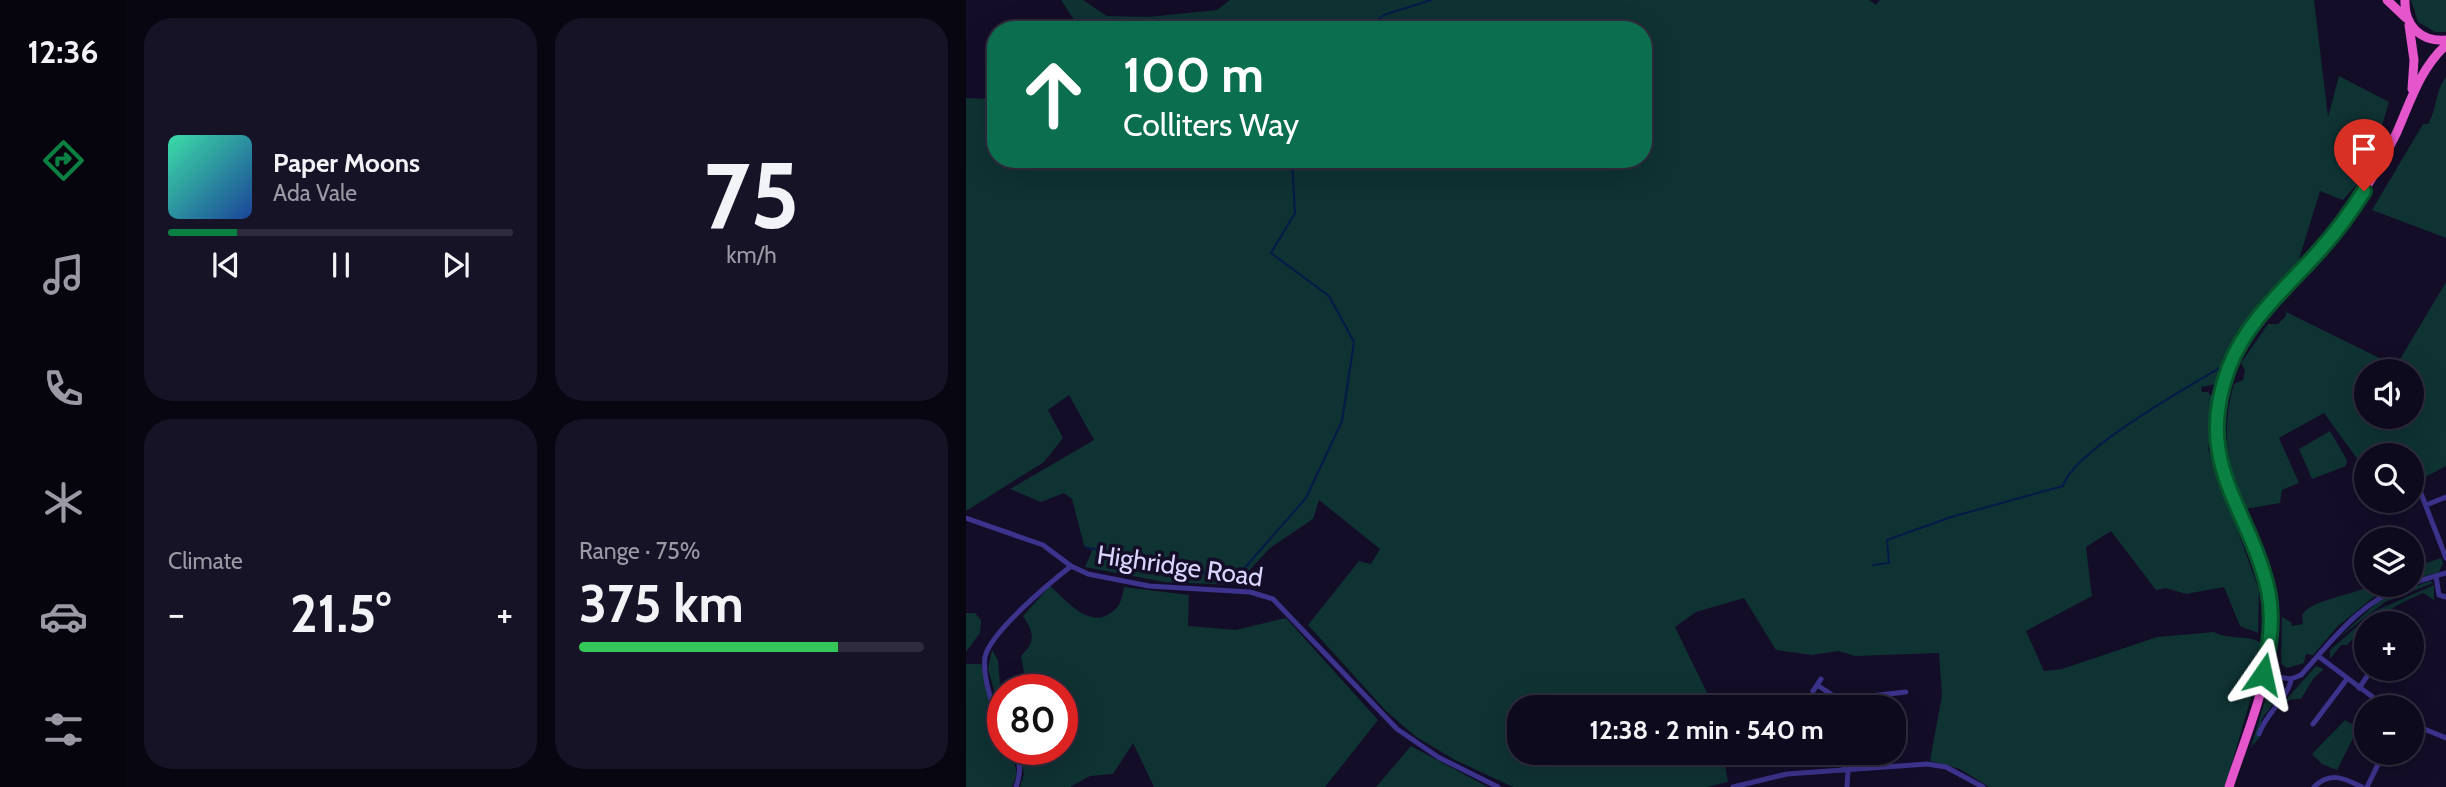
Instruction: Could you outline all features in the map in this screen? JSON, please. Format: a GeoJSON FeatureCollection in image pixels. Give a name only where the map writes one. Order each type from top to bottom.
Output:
{"type":"FeatureCollection","features":[{"type":"Feature","properties":{"kind":"highway"},"geometry":{"type":"LineString","coordinates":[[2229,787],[2263,674],[2271,627],[2269,592],[2263,572],[2222,470],[2218,439],[2219,410],[2228,370],[2252,326],[2326,244],[2354,206],[2388,149],[2411,94],[2432,59],[2446,42],[2425,37],[2387,0]]}},
{"type":"Feature","properties":{"kind":"highway"},"geometry":{"type":"LineString","coordinates":[[2405,0],[2414,60],[2411,94]]}},
{"type":"Feature","properties":{"kind":"street"},"geometry":{"type":"LineString","coordinates":[[2426,505],[2446,498]]}},
{"type":"Feature","properties":{"kind":"street"},"geometry":{"type":"LineString","coordinates":[[2424,500],[2446,558]]}},
{"type":"Feature","properties":{"kind":"street","name":"Highridge Road"},"geometry":{"type":"LineString","coordinates":[[966,518],[1043,545],[1071,566],[1088,574],[1149,586],[1250,592],[1273,599],[1396,729],[1416,744],[1498,787]]}},
{"type":"Feature","properties":{"kind":"street"},"geometry":{"type":"LineString","coordinates":[[987,675],[985,655],[990,645],[1031,599],[1071,566]]}},
{"type":"Feature","properties":{"kind":"street"},"geometry":{"type":"LineString","coordinates":[[2424,580],[2446,573]]}},
{"type":"Feature","properties":{"kind":"street"},"geometry":{"type":"LineString","coordinates":[[2436,576],[2439,595],[2446,597]]}},
{"type":"Feature","properties":{"kind":"street"},"geometry":{"type":"LineString","coordinates":[[2263,674],[2291,679],[2301,675],[2371,601],[2380,597]]}},
{"type":"Feature","properties":{"kind":"street"},"geometry":{"type":"LineString","coordinates":[[2307,657],[2316,658],[2369,695]]}},
{"type":"Feature","properties":{"kind":"street"},"geometry":{"type":"LineString","coordinates":[[2259,734],[2268,713],[2288,690],[2291,679]]}},
{"type":"Feature","properties":{"kind":"street"},"geometry":{"type":"LineString","coordinates":[[2313,724],[2347,680]]}},
{"type":"Feature","properties":{"kind":"street"},"geometry":{"type":"LineString","coordinates":[[2359,688],[2364,681]]}},
{"type":"Feature","properties":{"kind":"street"},"geometry":{"type":"LineString","coordinates":[[1817,685],[1829,695]]}},
{"type":"Feature","properties":{"kind":"street"},"geometry":{"type":"LineString","coordinates":[[1889,695],[1906,692]]}},
{"type":"Feature","properties":{"kind":"street"},"geometry":{"type":"LineString","coordinates":[[2424,729],[2446,738]]}},
{"type":"Feature","properties":{"kind":"street"},"geometry":{"type":"LineString","coordinates":[[1016,787],[1020,765]]}},
{"type":"Feature","properties":{"kind":"street"},"geometry":{"type":"LineString","coordinates":[[1845,765],[1847,787]]}},
{"type":"Feature","properties":{"kind":"street"},"geometry":{"type":"LineString","coordinates":[[1733,787],[1787,775],[1936,765],[1957,771],[1983,787]]}},
{"type":"Feature","properties":{"kind":"street"},"geometry":{"type":"LineString","coordinates":[[2314,787],[2320,781],[2335,777],[2364,787],[2377,765]]}},
{"type":"Feature","properties":{"kind":"green space"},"geometry":{"type":"Polygon","coordinates":[[[1061,0],[1083,0],[1107,16],[1148,17],[1217,10],[1230,0],[1869,0],[1876,5],[1880,0],[2314,0],[2328,117],[2339,76],[2389,102],[2377,143],[2367,146],[2372,157],[2358,183],[2343,200],[2320,191],[2297,266],[2269,294],[2238,333],[2222,363],[2216,384],[2201,387],[2202,392],[2208,392],[2215,401],[2208,449],[2259,590],[2258,633],[2240,626],[2224,587],[2186,594],[2166,588],[2156,590],[2111,531],[2086,547],[2092,596],[2026,631],[2044,671],[2062,669],[2157,637],[2214,632],[2254,640],[2266,646],[2225,787],[1989,787],[1960,769],[1930,761],[1942,695],[1939,653],[1855,656],[1839,651],[1812,655],[1776,650],[1744,598],[1696,612],[1675,627],[1708,695],[1507,695],[1507,765],[1725,765],[1728,782],[1707,787],[1513,787],[1455,760],[1415,736],[1386,711],[1308,625],[1359,561],[1371,564],[1380,549],[1319,500],[1313,519],[1270,548],[1236,585],[1164,582],[1085,567],[1092,551],[1084,545],[1072,499],[1064,493],[1041,502],[1010,489],[1094,440],[1069,395],[1048,410],[1063,438],[1044,462],[966,511],[966,98],[987,99],[987,168],[1652,168],[1652,21],[1075,21],[1061,0]]]}},
{"type":"Feature","properties":{"kind":"green space"},"geometry":{"type":"Polygon","coordinates":[[[2411,0],[2446,0],[2446,32],[2435,32],[2418,22],[2411,0]]]}},
{"type":"Feature","properties":{"kind":"green space"},"geometry":{"type":"Polygon","coordinates":[[[2446,77],[2446,238],[2372,210],[2423,124],[2428,124],[2446,77]]]}},
{"type":"Feature","properties":{"kind":"green space"},"geometry":{"type":"Polygon","coordinates":[[[2446,282],[2446,466],[2424,478],[2424,443],[2354,443],[2354,454],[2324,413],[2279,438],[2299,483],[2282,490],[2280,503],[2245,509],[2233,479],[2230,463],[2227,432],[2230,400],[2234,384],[2243,380],[2245,370],[2241,363],[2268,324],[2278,324],[2286,316],[2286,312],[2382,359],[2354,359],[2354,429],[2424,429],[2424,359],[2400,359],[2446,282]]]}},
{"type":"Feature","properties":{"kind":"green space"},"geometry":{"type":"Polygon","coordinates":[[[2330,431],[2347,460],[2346,466],[2312,479],[2299,449],[2330,431]]]}},
{"type":"Feature","properties":{"kind":"green space"},"geometry":{"type":"Polygon","coordinates":[[[2441,558],[2443,563],[2439,572],[2424,576],[2424,564],[2441,558]]]}},
{"type":"Feature","properties":{"kind":"green space"},"geometry":{"type":"Polygon","coordinates":[[[2434,585],[2434,600],[2424,594],[2424,589],[2434,585]]]}},
{"type":"Feature","properties":{"kind":"green space"},"geometry":{"type":"Polygon","coordinates":[[[1050,586],[1071,606],[1095,618],[1104,617],[1115,610],[1121,601],[1124,587],[1189,595],[1188,626],[1236,630],[1286,618],[1378,720],[1325,787],[1154,787],[1133,743],[1113,774],[1090,776],[1070,787],[1020,787],[1024,774],[1022,765],[1078,765],[1078,674],[1024,674],[1021,656],[1032,637],[1023,616],[1050,586]]]}},
{"type":"Feature","properties":{"kind":"green space"},"geometry":{"type":"Polygon","coordinates":[[[2354,592],[2354,597],[2374,597],[2338,626],[2313,655],[2306,654],[2304,663],[2287,668],[2281,664],[2282,617],[2291,622],[2292,626],[2303,624],[2302,615],[2323,601],[2354,592]]]}},
{"type":"Feature","properties":{"kind":"green space"},"geometry":{"type":"Polygon","coordinates":[[[2398,597],[2373,611],[2368,611],[2381,599],[2398,597]]]}},
{"type":"Feature","properties":{"kind":"green space"},"geometry":{"type":"Polygon","coordinates":[[[2407,597],[2415,597],[2388,611],[2375,611],[2407,597]]]}},
{"type":"Feature","properties":{"kind":"green space"},"geometry":{"type":"Polygon","coordinates":[[[966,613],[975,613],[981,620],[980,633],[966,652],[966,613]]]}},
{"type":"Feature","properties":{"kind":"green space"},"geometry":{"type":"Polygon","coordinates":[[[2354,629],[2354,638],[2347,645],[2341,645],[2330,659],[2330,650],[2354,629]]]}},
{"type":"Feature","properties":{"kind":"green space"},"geometry":{"type":"Polygon","coordinates":[[[992,650],[998,660],[999,674],[989,674],[992,650]]]}},
{"type":"Feature","properties":{"kind":"green space"},"geometry":{"type":"Polygon","coordinates":[[[966,664],[981,664],[987,684],[987,765],[1015,765],[1017,774],[1012,787],[966,787],[966,664]]]}},
{"type":"Feature","properties":{"kind":"green space"},"geometry":{"type":"Polygon","coordinates":[[[2316,666],[2324,669],[2313,679],[2301,699],[2283,703],[2316,666]]]}},
{"type":"Feature","properties":{"kind":"green space"},"geometry":{"type":"Polygon","coordinates":[[[2279,682],[2285,689],[2263,717],[2257,735],[2260,737],[2251,747],[2268,691],[2279,682]]]}},
{"type":"Feature","properties":{"kind":"green space"},"geometry":{"type":"Polygon","coordinates":[[[2345,720],[2354,726],[2354,736],[2337,770],[2322,764],[2312,754],[2345,720]]]}},
{"type":"Feature","properties":{"kind":"green space"},"geometry":{"type":"Polygon","coordinates":[[[1411,746],[1488,787],[1376,787],[1411,746]]]}},
{"type":"Feature","properties":{"kind":"waterway"},"geometry":{"type":"LineString","coordinates":[[1376,21],[1384,15],[1431,0]]}},
{"type":"Feature","properties":{"kind":"waterway"},"geometry":{"type":"LineString","coordinates":[[1085,547],[1234,580],[1306,498],[1342,421],[1354,342],[1329,296],[1271,253],[1295,213],[1292,168]]}},
{"type":"Feature","properties":{"kind":"waterway"},"geometry":{"type":"LineString","coordinates":[[1873,565],[1889,563],[1887,540],[1951,517],[2063,486],[2071,472],[2087,455],[2109,438],[2223,366]]}},
{"type":"Feature","properties":{"kind":"route"},"geometry":{"type":"LineString","coordinates":[[2263,674],[2270,642],[2269,592],[2258,557],[2235,509],[2222,470],[2218,439],[2221,396],[2232,359],[2244,337],[2320,251],[2364,191]]}}]}
